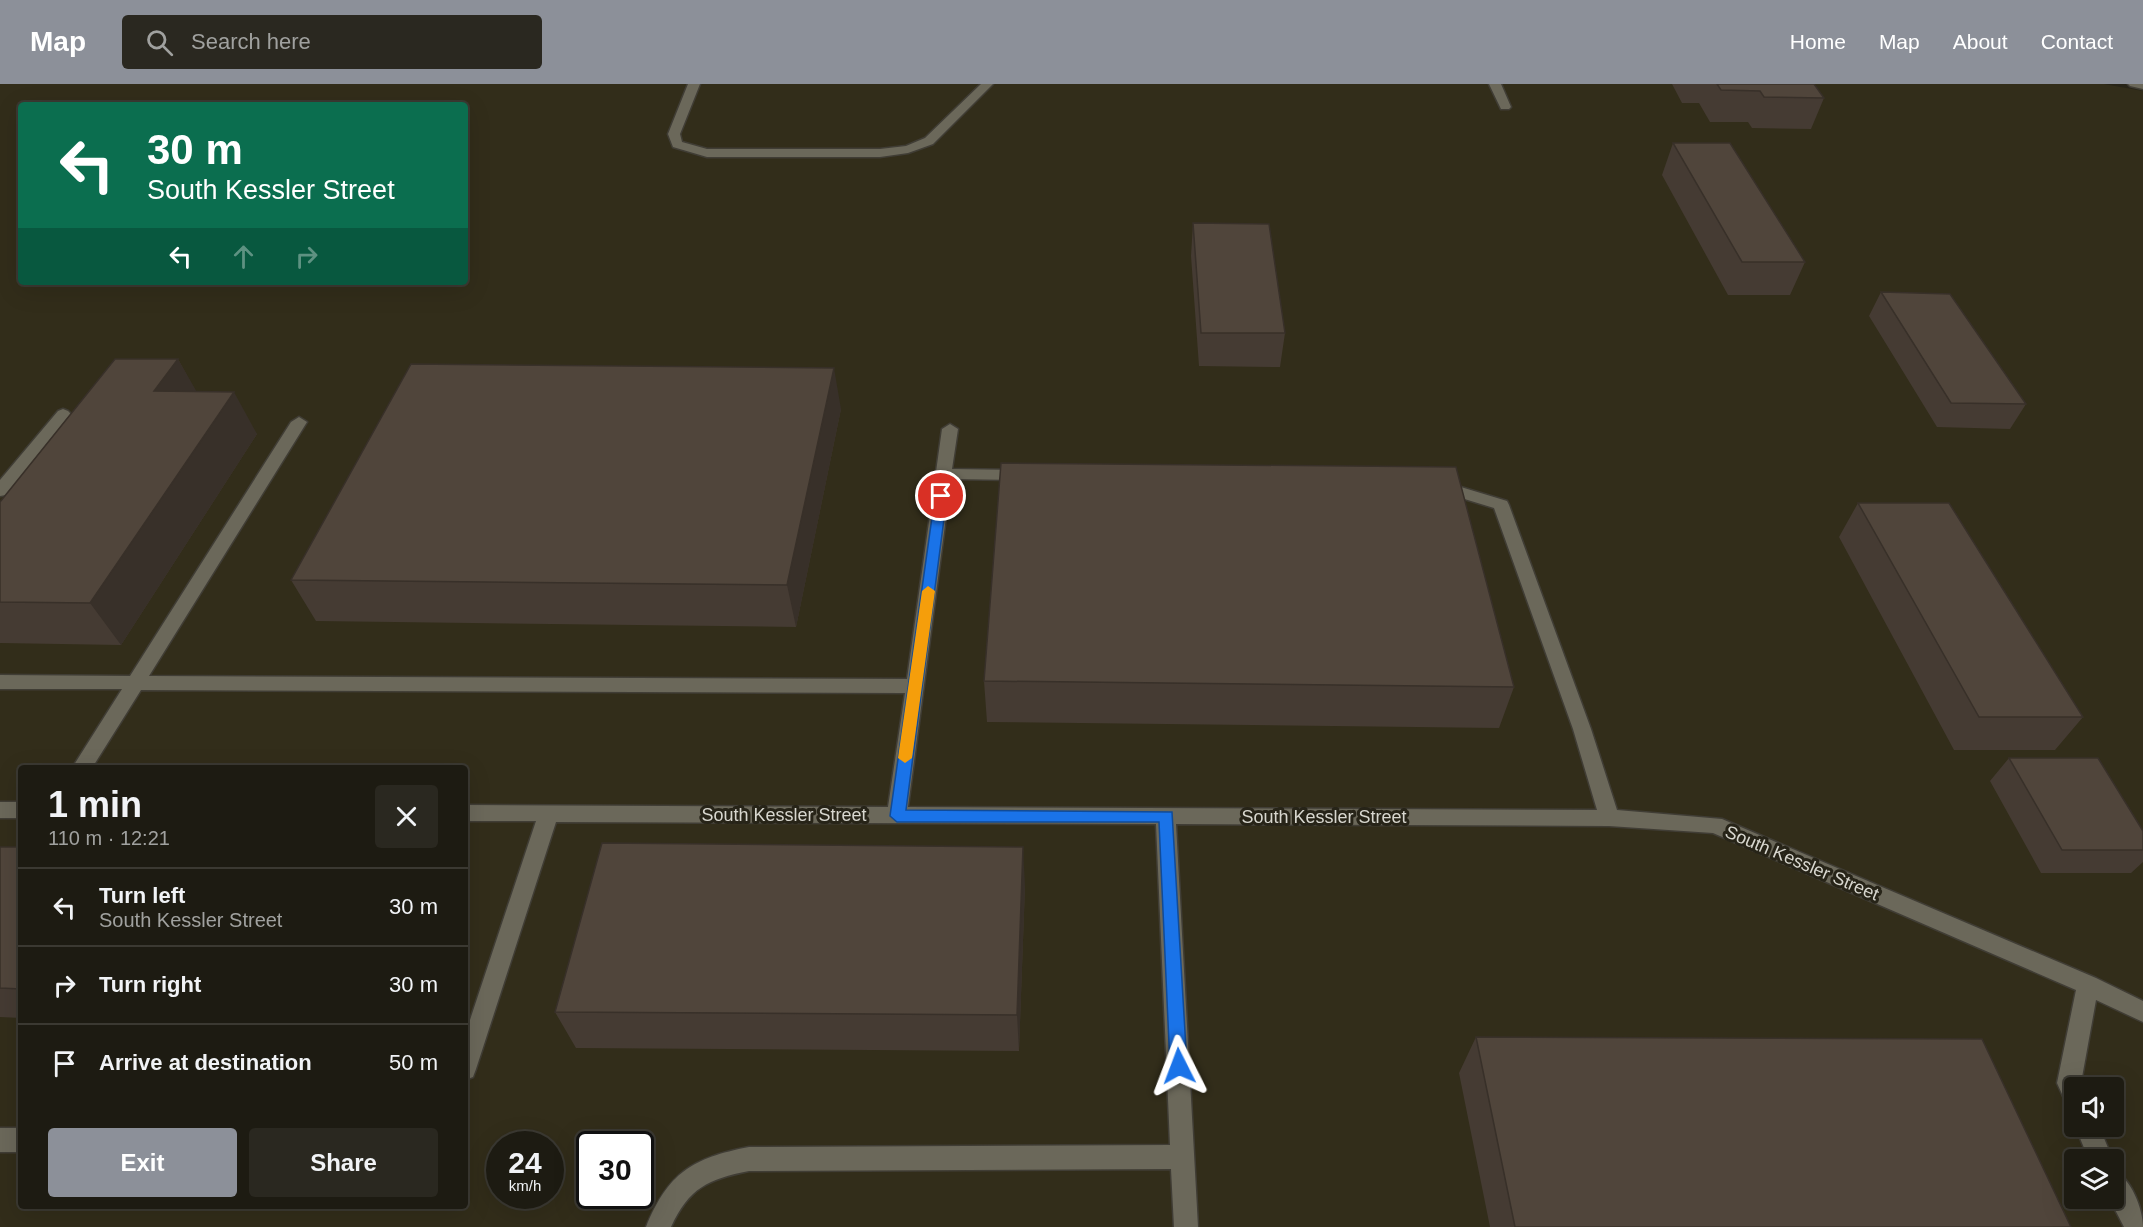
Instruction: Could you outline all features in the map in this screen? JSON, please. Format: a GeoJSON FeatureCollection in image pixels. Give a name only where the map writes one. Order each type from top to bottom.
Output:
{"type":"FeatureCollection","features":[{"type":"Feature","properties":{"kind":"street"},"geometry":{"type":"LineString","coordinates":[[694,84],[674,134],[677,144],[687,149],[706,153],[880,153],[908,149],[929,141],[987,84]]}},
{"type":"Feature","properties":{"kind":"street"},"geometry":{"type":"LineString","coordinates":[[1495,84],[1504,107]]}},
{"type":"Feature","properties":{"kind":"street"},"geometry":{"type":"LineString","coordinates":[[2134,84],[2143,86]]}},
{"type":"Feature","properties":{"kind":"street"},"geometry":{"type":"LineString","coordinates":[[0,491],[63,414]]}},
{"type":"Feature","properties":{"kind":"street"},"geometry":{"type":"LineString","coordinates":[[84,765],[299,422]]}},
{"type":"Feature","properties":{"kind":"street"},"geometry":{"type":"LineString","coordinates":[[897,816],[950,429]]}},
{"type":"Feature","properties":{"kind":"street"},"geometry":{"type":"LineString","coordinates":[[944,474],[1039,475]]}},
{"type":"Feature","properties":{"kind":"street"},"geometry":{"type":"LineString","coordinates":[[1429,482],[1501,505],[1582,729],[1609,818]]}},
{"type":"Feature","properties":{"kind":"street"},"geometry":{"type":"LineString","coordinates":[[0,682],[914,686]]}},
{"type":"Feature","properties":{"kind":"street"},"geometry":{"type":"LineString","coordinates":[[0,810],[18,810]]}},
{"type":"Feature","properties":{"kind":"street","name":"South Kessler Street"},"geometry":{"type":"LineString","coordinates":[[468,813],[1609,818],[1715,825],[2088,985],[2143,1012]]}},
{"type":"Feature","properties":{"kind":"street"},"geometry":{"type":"LineString","coordinates":[[468,1060],[549,813]]}},
{"type":"Feature","properties":{"kind":"street"},"geometry":{"type":"LineString","coordinates":[[1166,816],[1186,1227]]}},
{"type":"Feature","properties":{"kind":"street"},"geometry":{"type":"LineString","coordinates":[[2071,1077],[2088,985]]}},
{"type":"Feature","properties":{"kind":"street"},"geometry":{"type":"LineString","coordinates":[[0,1140],[18,1140]]}},
{"type":"Feature","properties":{"kind":"street"},"geometry":{"type":"LineString","coordinates":[[658,1227],[679,1187],[711,1166],[749,1159],[1183,1157]]}},
{"type":"Feature","properties":{"kind":"street"},"geometry":{"type":"LineString","coordinates":[[2124,1202],[2137,1227]]}},
{"type":"Feature","properties":{"kind":"shaded area"},"geometry":{"type":"Polygon","coordinates":[[[0,84],[2104,84],[2143,91],[2143,1227],[0,1227],[0,84]]]}},
{"type":"Feature","properties":{"kind":"building"},"geometry":{"type":"Polygon","coordinates":[[[1717,84],[1814,84],[1824,98],[1764,97],[1760,91],[1721,90],[1717,84]]]}},
{"type":"Feature","properties":{"kind":"building"},"geometry":{"type":"Polygon","coordinates":[[[1673,143],[1730,143],[1805,262],[1742,262],[1673,143]]]}},
{"type":"Feature","properties":{"kind":"building"},"geometry":{"type":"Polygon","coordinates":[[[1193,223],[1269,224],[1285,333],[1201,333],[1193,223]]]}},
{"type":"Feature","properties":{"kind":"building"},"geometry":{"type":"Polygon","coordinates":[[[1881,292],[1950,294],[2026,404],[1951,403],[1881,292]]]}},
{"type":"Feature","properties":{"kind":"building"},"geometry":{"type":"Polygon","coordinates":[[[115,359],[178,359],[154,391],[234,392],[90,603],[0,602],[0,502],[115,359]]]}},
{"type":"Feature","properties":{"kind":"building"},"geometry":{"type":"Polygon","coordinates":[[[411,364],[834,368],[787,585],[291,580],[411,364]]]}},
{"type":"Feature","properties":{"kind":"building"},"geometry":{"type":"Polygon","coordinates":[[[1001,463],[1456,467],[1514,687],[984,681],[1001,463]]]}},
{"type":"Feature","properties":{"kind":"building"},"geometry":{"type":"Polygon","coordinates":[[[1858,503],[1949,503],[2083,717],[1979,717],[1858,503]]]}},
{"type":"Feature","properties":{"kind":"building"},"geometry":{"type":"Polygon","coordinates":[[[2009,758],[2098,758],[2143,831],[2143,850],[2062,850],[2009,758]]]}},
{"type":"Feature","properties":{"kind":"building"},"geometry":{"type":"Polygon","coordinates":[[[602,843],[1023,847],[1017,1015],[555,1012],[602,843]]]}},
{"type":"Feature","properties":{"kind":"building"},"geometry":{"type":"Polygon","coordinates":[[[0,847],[18,847],[18,989],[0,988],[0,847]]]}},
{"type":"Feature","properties":{"kind":"building"},"geometry":{"type":"Polygon","coordinates":[[[1476,1037],[1982,1039],[2071,1227],[1515,1227],[1476,1037]]]}},
{"type":"Feature","properties":{"kind":"slow traffic"},"geometry":{"type":"LineString","coordinates":[[905,758],[928,591]]}},
{"type":"Feature","properties":{"kind":"route"},"geometry":{"type":"LineString","coordinates":[[941,496],[897,816],[1166,816],[1179,1066]]}}]}
